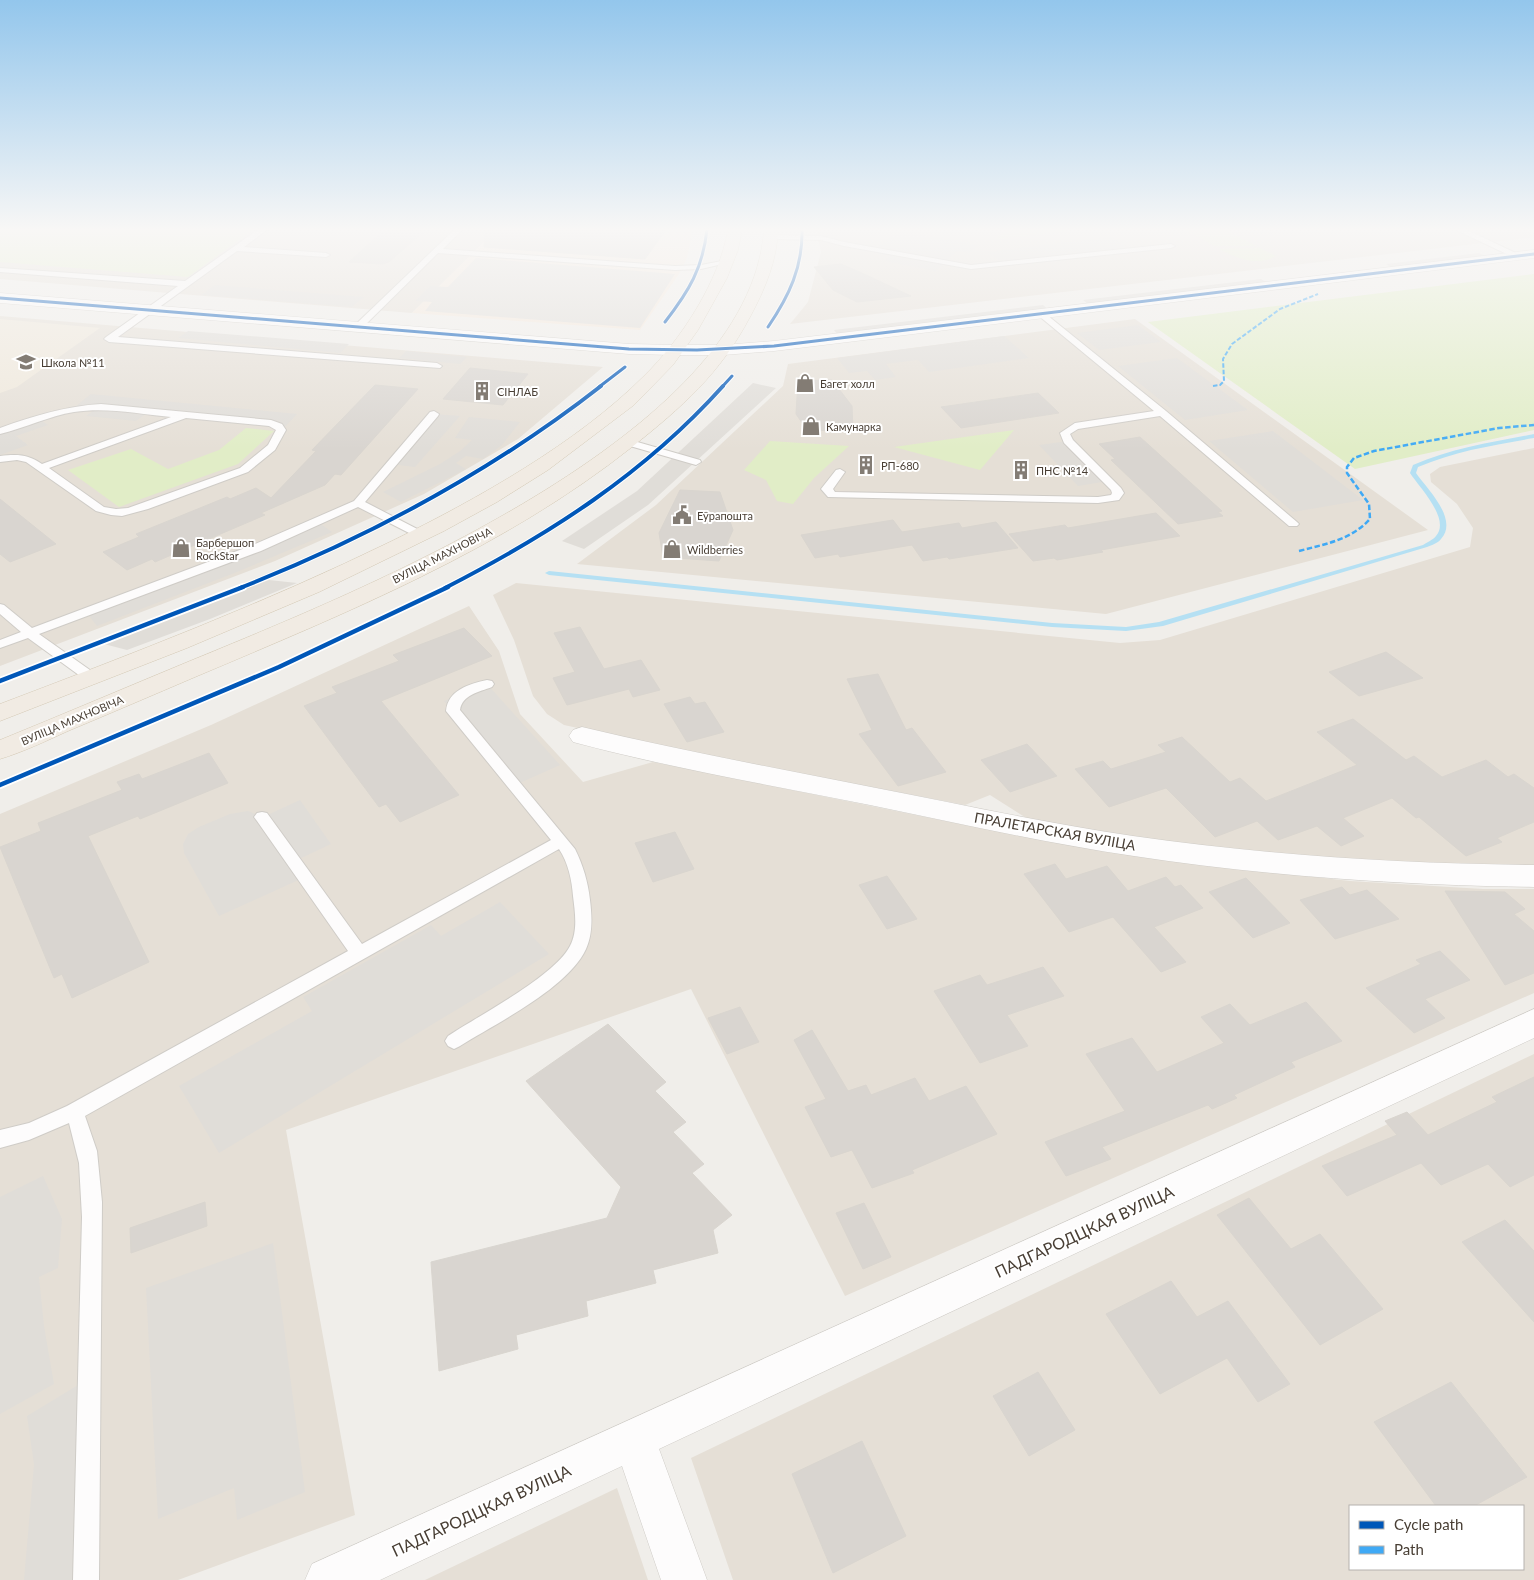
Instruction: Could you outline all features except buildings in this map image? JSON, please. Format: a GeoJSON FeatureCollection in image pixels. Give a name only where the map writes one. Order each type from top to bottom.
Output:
{"type":"FeatureCollection","features":[{"type":"Feature","properties":{"kind":"main road"},"geometry":{"type":"LineString","coordinates":[[0,713],[269,606],[421,535],[517,482],[568,447],[648,382],[676,350],[706,303]]}},
{"type":"Feature","properties":{"kind":"main road","name":"ВУЛІЦА МАХНОВІЧА"},"geometry":{"type":"LineString","coordinates":[[0,750],[248,646],[402,576],[517,515],[627,442],[686,391],[723,350],[748,303]]}},
{"type":"Feature","properties":{"kind":"street"},"geometry":{"type":"LineString","coordinates":[[60,303],[629,348],[723,350],[774,346],[1134,303]]}},
{"type":"Feature","properties":{"kind":"street","name":"ПРАЛЕТАРСКАЯ ВУЛІЦА"},"geometry":{"type":"LineString","coordinates":[[582,736],[647,752],[1132,846],[1292,865],[1444,874],[1534,876]]}},
{"type":"Feature","properties":{"kind":"street","name":"ПАДГАРОДЦКАЯ ВУЛІЦА"},"geometry":{"type":"LineString","coordinates":[[328,1580],[1534,1023]]}},
{"type":"Feature","properties":{"kind":"street"},"geometry":{"type":"LineString","coordinates":[[634,1439],[684,1580]]}},
{"type":"Feature","properties":{"kind":"lane"},"geometry":{"type":"LineString","coordinates":[[161,303],[109,339],[437,366]]}},
{"type":"Feature","properties":{"kind":"lane"},"geometry":{"type":"LineString","coordinates":[[358,327],[383,303]]}},
{"type":"Feature","properties":{"kind":"lane"},"geometry":{"type":"LineString","coordinates":[[1042,314],[1293,524]]}},
{"type":"Feature","properties":{"kind":"lane"},"geometry":{"type":"LineString","coordinates":[[0,431],[58,412],[85,407],[110,407],[271,424],[278,426],[281,433],[256,462],[244,470],[128,512],[112,512],[100,509],[42,467],[24,458],[0,459]]}},
{"type":"Feature","properties":{"kind":"lane"},"geometry":{"type":"LineString","coordinates":[[840,472],[827,489],[832,495],[1110,499],[1118,496],[1117,490],[1068,441],[1065,433],[1075,426],[1162,413]]}},
{"type":"Feature","properties":{"kind":"lane"},"geometry":{"type":"LineString","coordinates":[[0,644],[257,548],[358,503],[434,414]]}},
{"type":"Feature","properties":{"kind":"lane"},"geometry":{"type":"LineString","coordinates":[[42,467],[185,415]]}},
{"type":"Feature","properties":{"kind":"lane"},"geometry":{"type":"LineString","coordinates":[[627,442],[696,462]]}},
{"type":"Feature","properties":{"kind":"lane"},"geometry":{"type":"LineString","coordinates":[[358,503],[421,535]]}},
{"type":"Feature","properties":{"kind":"lane"},"geometry":{"type":"LineString","coordinates":[[0,608],[30,633],[92,678]]}},
{"type":"Feature","properties":{"kind":"lane"},"geometry":{"type":"LineString","coordinates":[[454,1041],[564,968],[578,950],[584,929],[580,886],[571,857],[561,841],[453,711],[454,702],[461,695],[487,684]]}},
{"type":"Feature","properties":{"kind":"lane"},"geometry":{"type":"LineString","coordinates":[[262,817],[359,953]]}},
{"type":"Feature","properties":{"kind":"lane"},"geometry":{"type":"LineString","coordinates":[[0,1139],[18,1136],[40,1128],[74,1112],[561,841]]}},
{"type":"Feature","properties":{"kind":"lane"},"geometry":{"type":"LineString","coordinates":[[74,1112],[84,1136],[92,1177],[86,1580]]}},
{"type":"Feature","properties":{"kind":"shaded area"},"geometry":{"type":"Polygon","coordinates":[[[288,303],[422,303],[412,313],[288,303]]]}},
{"type":"Feature","properties":{"kind":"shaded area"},"geometry":{"type":"Polygon","coordinates":[[[298,303],[357,303],[352,307],[298,303]]]}},
{"type":"Feature","properties":{"kind":"shaded area"},"geometry":{"type":"Polygon","coordinates":[[[422,303],[659,303],[640,330],[412,313],[422,303]]]}},
{"type":"Feature","properties":{"kind":"shaded area"},"geometry":{"type":"Polygon","coordinates":[[[431,303],[656,303],[640,328],[425,311],[431,303]]]}},
{"type":"Feature","properties":{"kind":"shaded area"},"geometry":{"type":"Polygon","coordinates":[[[807,303],[972,303],[790,324],[807,303]]]}},
{"type":"Feature","properties":{"kind":"shaded area"},"geometry":{"type":"Polygon","coordinates":[[[1086,303],[1136,303],[1093,308],[1086,303]]]}},
{"type":"Feature","properties":{"kind":"shaded area"},"geometry":{"type":"Polygon","coordinates":[[[1043,305],[1052,313],[840,338],[834,330],[1043,305]]]}},
{"type":"Feature","properties":{"kind":"shaded area"},"geometry":{"type":"Polygon","coordinates":[[[0,316],[603,367],[518,439],[424,494],[275,561],[0,666],[0,316]]]}},
{"type":"Feature","properties":{"kind":"shaded area","name":"Школа №11"},"geometry":{"type":"Polygon","coordinates":[[[0,319],[100,328],[17,387],[0,393],[0,319]]]}},
{"type":"Feature","properties":{"kind":"shaded area"},"geometry":{"type":"Polygon","coordinates":[[[1135,319],[1428,530],[1106,614],[577,564],[656,505],[783,386],[788,364],[1135,319]]]}},
{"type":"Feature","properties":{"kind":"shaded area"},"geometry":{"type":"Polygon","coordinates":[[[1138,325],[1161,342],[1099,350],[1077,333],[1138,325]]]}},
{"type":"Feature","properties":{"kind":"shaded area"},"geometry":{"type":"Polygon","coordinates":[[[188,331],[349,344],[340,353],[178,338],[188,331]]]}},
{"type":"Feature","properties":{"kind":"shaded area"},"geometry":{"type":"Polygon","coordinates":[[[1004,336],[1029,358],[929,372],[918,360],[886,364],[896,377],[875,380],[867,371],[849,373],[837,358],[1004,336]]]}},
{"type":"Feature","properties":{"kind":"shaded area"},"geometry":{"type":"Polygon","coordinates":[[[406,351],[467,357],[460,364],[399,358],[406,351]]]}},
{"type":"Feature","properties":{"kind":"shaded area"},"geometry":{"type":"Polygon","coordinates":[[[1177,358],[1248,410],[1185,420],[1118,366],[1177,358]]]}},
{"type":"Feature","properties":{"kind":"shaded area"},"geometry":{"type":"Polygon","coordinates":[[[753,383],[776,388],[648,505],[584,549],[562,541],[637,491],[753,383]]]}},
{"type":"Feature","properties":{"kind":"shaded area"},"geometry":{"type":"Polygon","coordinates":[[[91,394],[297,414],[285,427],[147,413],[136,421],[86,416],[97,408],[76,406],[91,394]]]}},
{"type":"Feature","properties":{"kind":"shaded area"},"geometry":{"type":"Polygon","coordinates":[[[434,414],[460,416],[415,467],[391,464],[434,414]]]}},
{"type":"Feature","properties":{"kind":"shaded area"},"geometry":{"type":"Polygon","coordinates":[[[35,416],[48,425],[16,436],[28,445],[0,455],[0,428],[35,416]]]}},
{"type":"Feature","properties":{"kind":"shaded area"},"geometry":{"type":"Polygon","coordinates":[[[469,417],[520,422],[502,445],[483,459],[466,456],[456,463],[466,469],[401,502],[383,492],[440,464],[460,451],[472,440],[455,438],[469,417]]]}},
{"type":"Feature","properties":{"kind":"shaded area"},"geometry":{"type":"Polygon","coordinates":[[[1273,431],[1363,500],[1293,512],[1209,441],[1273,431]]]}},
{"type":"Feature","properties":{"kind":"shaded area"},"geometry":{"type":"Polygon","coordinates":[[[1068,441],[1108,481],[1078,486],[1039,445],[1068,441]]]}},
{"type":"Feature","properties":{"kind":"shaded area"},"geometry":{"type":"Polygon","coordinates":[[[1534,448],[1534,866],[1369,862],[1159,841],[1028,819],[990,795],[965,805],[665,747],[564,725],[547,714],[533,696],[514,640],[493,595],[516,583],[1120,643],[1160,640],[1470,547],[1473,528],[1457,504],[1431,482],[1430,474],[1440,467],[1534,448]]]}},
{"type":"Feature","properties":{"kind":"shaded area"},"geometry":{"type":"Polygon","coordinates":[[[318,522],[332,532],[237,572],[97,626],[86,612],[318,522]]]}},
{"type":"Feature","properties":{"kind":"shaded area"},"geometry":{"type":"Polygon","coordinates":[[[269,580],[297,583],[210,619],[127,650],[104,644],[269,580]]]}},
{"type":"Feature","properties":{"kind":"shaded area"},"geometry":{"type":"Polygon","coordinates":[[[469,606],[499,651],[520,714],[583,782],[653,762],[970,826],[1162,860],[1350,881],[1483,889],[1534,889],[1534,993],[845,1296],[691,989],[286,1130],[355,1515],[178,1580],[0,1580],[0,814],[211,725],[469,606]]]}},
{"type":"Feature","properties":{"kind":"shaded area"},"geometry":{"type":"Polygon","coordinates":[[[487,684],[560,765],[515,785],[444,701],[487,684]]]}},
{"type":"Feature","properties":{"kind":"shaded area"},"geometry":{"type":"Polygon","coordinates":[[[300,800],[331,844],[295,861],[305,877],[219,916],[184,853],[183,844],[188,834],[199,827],[230,814],[248,811],[263,817],[300,800]]]}},
{"type":"Feature","properties":{"kind":"shaded area"},"geometry":{"type":"Polygon","coordinates":[[[500,902],[549,954],[219,1153],[179,1086],[312,1011],[303,997],[431,925],[441,936],[500,902]]]}},
{"type":"Feature","properties":{"kind":"shaded area"},"geometry":{"type":"Polygon","coordinates":[[[1534,1054],[1534,1580],[733,1580],[691,1458],[1534,1054]]]}},
{"type":"Feature","properties":{"kind":"shaded area"},"geometry":{"type":"Polygon","coordinates":[[[43,1176],[62,1219],[58,1268],[39,1277],[44,1326],[54,1384],[0,1414],[0,1197],[43,1176]]]}},
{"type":"Feature","properties":{"kind":"shaded area"},"geometry":{"type":"Polygon","coordinates":[[[273,1243],[305,1492],[237,1520],[234,1488],[158,1519],[146,1288],[273,1243]]]}},
{"type":"Feature","properties":{"kind":"shaded area"},"geometry":{"type":"Polygon","coordinates":[[[88,1379],[86,1580],[24,1580],[34,1464],[27,1416],[88,1379]]]}},
{"type":"Feature","properties":{"kind":"shaded area"},"geometry":{"type":"Polygon","coordinates":[[[617,1488],[648,1580],[425,1580],[617,1488]]]}},
{"type":"Feature","properties":{"kind":"green space"},"geometry":{"type":"Polygon","coordinates":[[[1303,303],[1534,303],[1534,430],[1355,469],[1148,322],[1303,303]]]}},
{"type":"Feature","properties":{"kind":"green space"},"geometry":{"type":"Polygon","coordinates":[[[246,428],[274,431],[238,464],[119,507],[68,470],[131,449],[168,469],[219,450],[246,428]]]}},
{"type":"Feature","properties":{"kind":"green space"},"geometry":{"type":"Polygon","coordinates":[[[1014,430],[980,470],[894,447],[1014,430]]]}},
{"type":"Feature","properties":{"kind":"green space"},"geometry":{"type":"Polygon","coordinates":[[[770,441],[849,446],[814,478],[793,504],[777,501],[766,480],[744,470],[770,441]]]}},
{"type":"Feature","properties":{"kind":"waterway"},"geometry":{"type":"LineString","coordinates":[[549,573],[1052,625],[1126,629],[1160,624],[1425,546],[1439,538],[1443,530],[1443,522],[1436,504],[1413,473],[1415,466],[1458,451],[1534,436]]}},
{"type":"Feature","properties":{"kind":"marked path"},"geometry":{"type":"LineString","coordinates":[[1213,386],[1220,385],[1224,381],[1223,359],[1232,344],[1280,309],[1296,303]]}},
{"type":"Feature","properties":{"kind":"marked path"},"geometry":{"type":"LineString","coordinates":[[1299,551],[1347,537],[1370,519],[1369,504],[1347,473],[1347,467],[1354,458],[1374,451],[1499,428],[1534,425]]}},
{"type":"Feature","properties":{"kind":"cycle path"},"geometry":{"type":"LineString","coordinates":[[58,303],[629,349],[697,350],[774,346],[1131,303]]}},
{"type":"Feature","properties":{"kind":"cycle path"},"geometry":{"type":"LineString","coordinates":[[665,322],[679,303]]}},
{"type":"Feature","properties":{"kind":"cycle path"},"geometry":{"type":"LineString","coordinates":[[768,327],[784,303]]}},
{"type":"Feature","properties":{"kind":"cycle path"},"geometry":{"type":"LineString","coordinates":[[0,681],[246,586],[327,551],[406,512],[482,470],[555,422],[625,367]]}},
{"type":"Feature","properties":{"kind":"cycle path"},"geometry":{"type":"LineString","coordinates":[[0,785],[187,708],[279,667],[420,601],[518,549],[611,489],[654,455],[695,417],[732,376]]}},
{"type":"Feature","properties":{"kind":"place","name":"Школа №11"},"geometry":{"type":"Point","coordinates":[26,362]}},
{"type":"Feature","properties":{"kind":"place","name":"Багет холл"},"geometry":{"type":"Point","coordinates":[805,383]}},
{"type":"Feature","properties":{"kind":"place","name":"СІНЛАБ"},"geometry":{"type":"Point","coordinates":[482,391]}},
{"type":"Feature","properties":{"kind":"place","name":"Камунарка"},"geometry":{"type":"Point","coordinates":[811,426]}},
{"type":"Feature","properties":{"kind":"place","name":"РП-680"},"geometry":{"type":"Point","coordinates":[866,465]}},
{"type":"Feature","properties":{"kind":"place","name":"ПНС №14"},"geometry":{"type":"Point","coordinates":[1021,470]}},
{"type":"Feature","properties":{"kind":"place","name":"Еўрапошта"},"geometry":{"type":"Point","coordinates":[682,515]}},
{"type":"Feature","properties":{"kind":"place","name":"Барбершоп RockStar"},"geometry":{"type":"Point","coordinates":[181,548]}},
{"type":"Feature","properties":{"kind":"place","name":"Wildberries"},"geometry":{"type":"Point","coordinates":[672,549]}}]}
